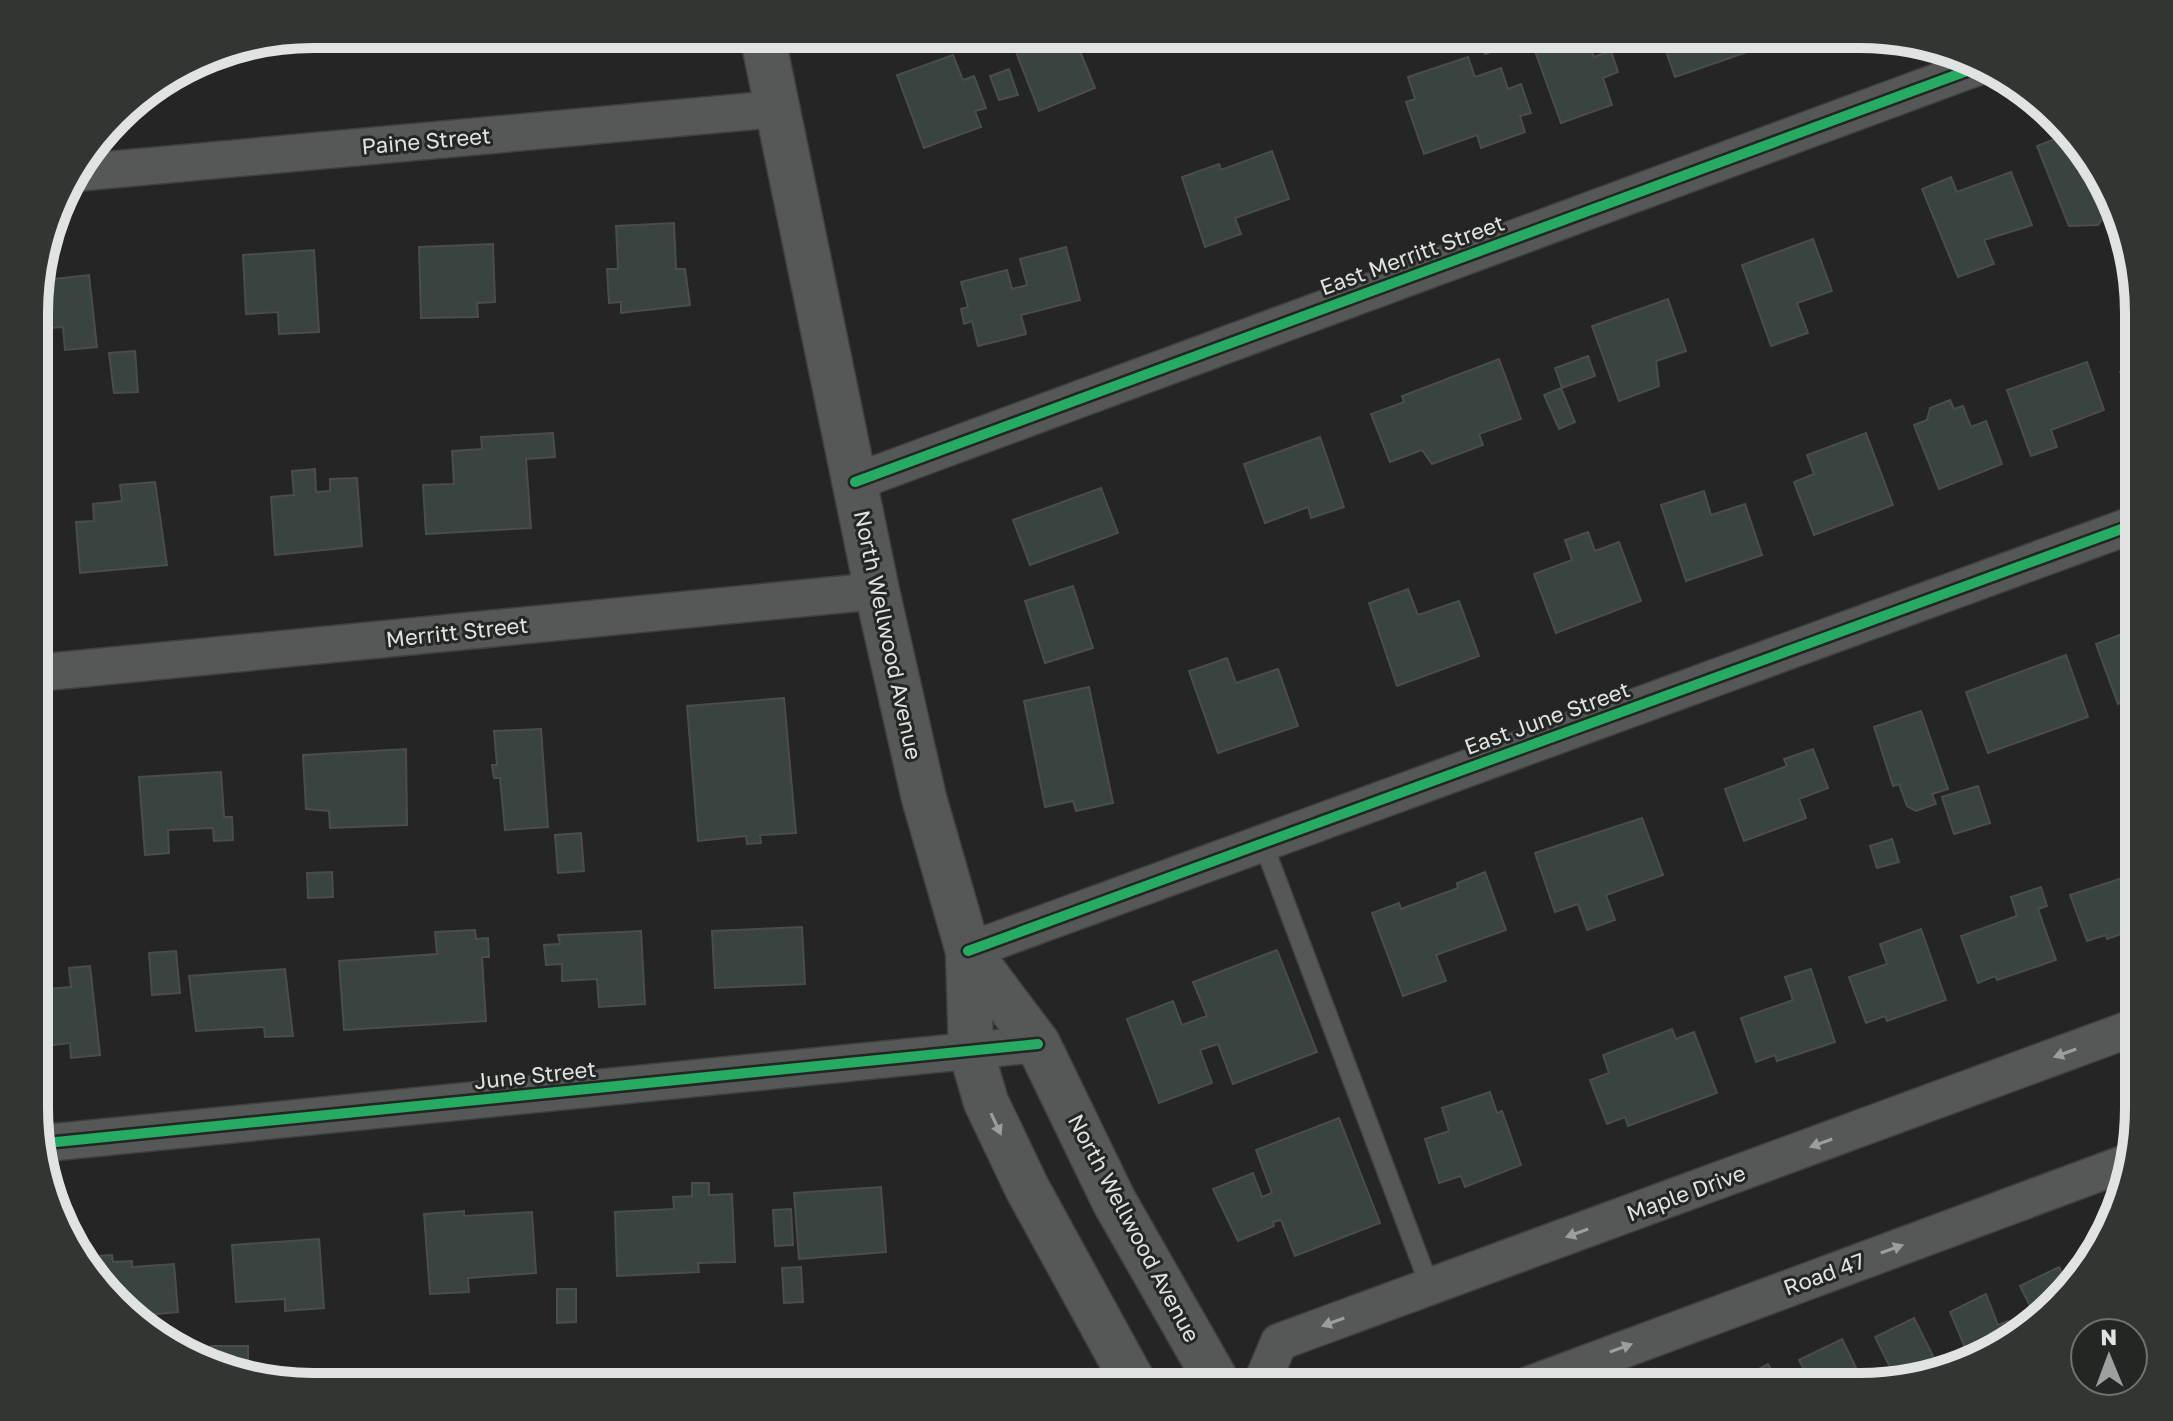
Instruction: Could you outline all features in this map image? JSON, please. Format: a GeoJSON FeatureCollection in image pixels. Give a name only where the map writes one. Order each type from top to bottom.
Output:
{"type":"FeatureCollection","features":[{"type":"Feature","properties":{"kind":"main road","name":"North Wellwood Avenue"},"geometry":{"type":"LineString","coordinates":[[765,49],[877,591],[924,798],[968,951],[971,1051],[986,1102],[1027,1188],[1128,1372]]}},
{"type":"Feature","properties":{"kind":"main road","name":"North Wellwood Avenue"},"geometry":{"type":"LineString","coordinates":[[968,951],[1038,1044],[1114,1201],[1212,1372]]}},
{"type":"Feature","properties":{"kind":"street","name":"East Merritt Street"},"geometry":{"type":"LineString","coordinates":[[855,482],[1967,71]]}},
{"type":"Feature","properties":{"kind":"street","name":"Paine Street"},"geometry":{"type":"LineString","coordinates":[[90,172],[777,109]]}},
{"type":"Feature","properties":{"kind":"street","name":"East June Street"},"geometry":{"type":"LineString","coordinates":[[968,951],[2124,528]]}},
{"type":"Feature","properties":{"kind":"street","name":"Merritt Street"},"geometry":{"type":"LineString","coordinates":[[48,672],[877,591]]}},
{"type":"Feature","properties":{"kind":"street","name":"Maple Drive"},"geometry":{"type":"LineString","coordinates":[[1266,1372],[1279,1342],[2124,1031]]}},
{"type":"Feature","properties":{"kind":"street","name":"June Street"},"geometry":{"type":"LineString","coordinates":[[50,1143],[1038,1044]]}},
{"type":"Feature","properties":{"kind":"street","name":"Road 47"},"geometry":{"type":"LineString","coordinates":[[1563,1372],[2118,1166]]}},
{"type":"Feature","properties":{"kind":"lane"},"geometry":{"type":"LineString","coordinates":[[1263,843],[1430,1287]]}},
{"type":"Feature","properties":{"kind":"building"},"geometry":{"type":"Polygon","coordinates":[[[1079,48],[1095,88],[1039,111],[1015,49],[1079,48]]]}},
{"type":"Feature","properties":{"kind":"building"},"geometry":{"type":"Polygon","coordinates":[[[1483,48],[1502,48],[1485,54],[1483,48]]]}},
{"type":"Feature","properties":{"kind":"building"},"geometry":{"type":"Polygon","coordinates":[[[1534,48],[1591,48],[1594,57],[1611,51],[1618,72],[1603,78],[1612,105],[1561,123],[1534,48]]]}},
{"type":"Feature","properties":{"kind":"building"},"geometry":{"type":"Polygon","coordinates":[[[1665,48],[1758,48],[1675,77],[1665,48]]]}},
{"type":"Feature","properties":{"kind":"building"},"geometry":{"type":"Polygon","coordinates":[[[953,55],[963,80],[974,76],[986,108],[975,111],[981,127],[924,148],[897,75],[953,55]]]}},
{"type":"Feature","properties":{"kind":"building"},"geometry":{"type":"Polygon","coordinates":[[[1468,57],[1475,77],[1501,68],[1508,89],[1521,84],[1531,113],[1520,116],[1525,132],[1481,148],[1477,135],[1424,154],[1406,102],[1415,99],[1408,77],[1468,57]]]}},
{"type":"Feature","properties":{"kind":"building"},"geometry":{"type":"Polygon","coordinates":[[[1009,69],[1018,95],[999,100],[990,76],[1009,69]]]}},
{"type":"Feature","properties":{"kind":"building"},"geometry":{"type":"Polygon","coordinates":[[[2059,138],[2070,152],[2105,212],[2106,215],[2098,225],[2069,226],[2037,146],[2059,138]]]}},
{"type":"Feature","properties":{"kind":"building"},"geometry":{"type":"Polygon","coordinates":[[[1272,151],[1289,199],[1235,218],[1241,234],[1205,247],[1182,177],[1219,164],[1221,170],[1272,151]]]}},
{"type":"Feature","properties":{"kind":"building"},"geometry":{"type":"Polygon","coordinates":[[[2011,172],[2032,225],[1984,240],[1994,264],[1958,277],[1922,189],[1951,177],[1957,192],[2011,172]]]}},
{"type":"Feature","properties":{"kind":"building"},"geometry":{"type":"Polygon","coordinates":[[[674,223],[676,269],[685,269],[690,305],[621,313],[621,302],[609,303],[607,269],[618,269],[616,226],[674,223]]]}},
{"type":"Feature","properties":{"kind":"building"},"geometry":{"type":"Polygon","coordinates":[[[1813,239],[1832,291],[1797,303],[1808,333],[1771,346],[1742,265],[1813,239]]]}},
{"type":"Feature","properties":{"kind":"building"},"geometry":{"type":"Polygon","coordinates":[[[493,244],[495,302],[477,303],[478,317],[421,318],[419,247],[493,244]]]}},
{"type":"Feature","properties":{"kind":"building"},"geometry":{"type":"Polygon","coordinates":[[[1066,247],[1080,300],[1021,315],[1026,334],[978,346],[972,321],[964,324],[961,309],[968,307],[961,282],[1007,270],[1012,289],[1027,285],[1020,259],[1066,247]]]}},
{"type":"Feature","properties":{"kind":"building"},"geometry":{"type":"Polygon","coordinates":[[[314,250],[319,332],[279,334],[278,312],[246,314],[243,255],[314,250]]]}},
{"type":"Feature","properties":{"kind":"building"},"geometry":{"type":"Polygon","coordinates":[[[89,275],[97,347],[65,350],[63,327],[48,328],[50,279],[89,275]]]}},
{"type":"Feature","properties":{"kind":"building"},"geometry":{"type":"Polygon","coordinates":[[[1668,299],[1686,351],[1656,361],[1659,386],[1619,401],[1592,326],[1668,299]]]}},
{"type":"Feature","properties":{"kind":"building"},"geometry":{"type":"Polygon","coordinates":[[[135,351],[138,392],[114,393],[109,353],[135,351]]]}},
{"type":"Feature","properties":{"kind":"building"},"geometry":{"type":"Polygon","coordinates":[[[1588,356],[1595,376],[1562,388],[1555,368],[1588,356]]]}},
{"type":"Feature","properties":{"kind":"building"},"geometry":{"type":"Polygon","coordinates":[[[1499,359],[1521,419],[1479,434],[1483,445],[1432,464],[1422,450],[1390,462],[1371,414],[1404,402],[1402,396],[1499,359]]]}},
{"type":"Feature","properties":{"kind":"building"},"geometry":{"type":"Polygon","coordinates":[[[2087,362],[2104,410],[2051,430],[2057,447],[2031,456],[2007,390],[2087,362]]]}},
{"type":"Feature","properties":{"kind":"building"},"geometry":{"type":"Polygon","coordinates":[[[1561,388],[1575,422],[1559,429],[1544,395],[1561,388]]]}},
{"type":"Feature","properties":{"kind":"building"},"geometry":{"type":"Polygon","coordinates":[[[1950,400],[1954,409],[1963,406],[1971,427],[1986,421],[2002,464],[1939,489],[1914,425],[1927,420],[1930,408],[1950,400]]]}},
{"type":"Feature","properties":{"kind":"building"},"geometry":{"type":"Polygon","coordinates":[[[553,433],[555,457],[526,459],[531,528],[426,534],[423,485],[454,484],[452,451],[482,449],[481,437],[553,433]]]}},
{"type":"Feature","properties":{"kind":"building"},"geometry":{"type":"Polygon","coordinates":[[[1866,433],[1893,505],[1814,535],[1794,482],[1814,474],[1807,455],[1866,433]]]}},
{"type":"Feature","properties":{"kind":"building"},"geometry":{"type":"Polygon","coordinates":[[[1320,437],[1344,507],[1311,518],[1308,507],[1265,523],[1244,464],[1320,437]]]}},
{"type":"Feature","properties":{"kind":"building"},"geometry":{"type":"Polygon","coordinates":[[[315,469],[316,492],[330,491],[330,479],[357,478],[362,546],[275,555],[271,497],[294,495],[292,471],[315,469]]]}},
{"type":"Feature","properties":{"kind":"building"},"geometry":{"type":"Polygon","coordinates":[[[155,482],[167,565],[80,573],[76,522],[94,521],[93,504],[122,501],[120,485],[155,482]]]}},
{"type":"Feature","properties":{"kind":"building"},"geometry":{"type":"Polygon","coordinates":[[[1101,488],[1118,533],[1030,565],[1013,520],[1101,488]]]}},
{"type":"Feature","properties":{"kind":"building"},"geometry":{"type":"Polygon","coordinates":[[[1704,491],[1711,515],[1745,504],[1762,555],[1686,581],[1661,505],[1704,491]]]}},
{"type":"Feature","properties":{"kind":"building"},"geometry":{"type":"Polygon","coordinates":[[[1588,532],[1595,551],[1619,542],[1641,601],[1556,633],[1534,574],[1572,560],[1565,540],[1588,532]]]}},
{"type":"Feature","properties":{"kind":"building"},"geometry":{"type":"Polygon","coordinates":[[[1073,586],[1093,648],[1045,663],[1025,601],[1073,586]]]}},
{"type":"Feature","properties":{"kind":"building"},"geometry":{"type":"Polygon","coordinates":[[[1408,589],[1418,615],[1459,601],[1479,656],[1397,686],[1369,603],[1408,589]]]}},
{"type":"Feature","properties":{"kind":"building"},"geometry":{"type":"Polygon","coordinates":[[[2124,633],[2124,702],[2118,704],[2096,644],[2124,633]]]}},
{"type":"Feature","properties":{"kind":"building"},"geometry":{"type":"Polygon","coordinates":[[[2066,655],[2088,717],[1988,753],[1966,692],[2066,655]]]}},
{"type":"Feature","properties":{"kind":"building"},"geometry":{"type":"Polygon","coordinates":[[[1227,658],[1236,683],[1278,669],[1298,726],[1218,753],[1189,671],[1227,658]]]}},
{"type":"Feature","properties":{"kind":"building"},"geometry":{"type":"Polygon","coordinates":[[[1089,687],[1113,803],[1076,811],[1073,801],[1045,807],[1024,701],[1089,687]]]}},
{"type":"Feature","properties":{"kind":"building"},"geometry":{"type":"Polygon","coordinates":[[[784,698],[796,833],[760,835],[761,843],[747,844],[746,836],[698,841],[687,706],[784,698]]]}},
{"type":"Feature","properties":{"kind":"building"},"geometry":{"type":"Polygon","coordinates":[[[1921,711],[1948,789],[1932,794],[1936,804],[1916,811],[1907,806],[1899,784],[1893,786],[1874,727],[1921,711]]]}},
{"type":"Feature","properties":{"kind":"building"},"geometry":{"type":"Polygon","coordinates":[[[541,729],[548,827],[505,830],[500,778],[494,778],[492,765],[497,765],[494,731],[541,729]]]}},
{"type":"Feature","properties":{"kind":"building"},"geometry":{"type":"Polygon","coordinates":[[[406,749],[407,825],[330,828],[329,811],[306,809],[303,755],[406,749]]]}},
{"type":"Feature","properties":{"kind":"building"},"geometry":{"type":"Polygon","coordinates":[[[1813,749],[1828,788],[1799,799],[1806,818],[1744,841],[1725,789],[1787,766],[1784,759],[1813,749]]]}},
{"type":"Feature","properties":{"kind":"building"},"geometry":{"type":"Polygon","coordinates":[[[221,772],[224,817],[232,817],[233,840],[214,841],[213,828],[168,830],[169,853],[145,855],[139,777],[221,772]]]}},
{"type":"Feature","properties":{"kind":"building"},"geometry":{"type":"Polygon","coordinates":[[[1978,786],[1990,823],[1954,834],[1942,797],[1978,786]]]}},
{"type":"Feature","properties":{"kind":"building"},"geometry":{"type":"Polygon","coordinates":[[[1642,818],[1663,875],[1606,895],[1615,920],[1587,930],[1578,904],[1555,912],[1535,853],[1642,818]]]}},
{"type":"Feature","properties":{"kind":"building"},"geometry":{"type":"Polygon","coordinates":[[[581,833],[584,871],[558,873],[555,835],[581,833]]]}},
{"type":"Feature","properties":{"kind":"building"},"geometry":{"type":"Polygon","coordinates":[[[1892,839],[1899,862],[1877,868],[1870,846],[1892,839]]]}},
{"type":"Feature","properties":{"kind":"building"},"geometry":{"type":"Polygon","coordinates":[[[332,872],[333,897],[308,898],[307,873],[332,872]]]}},
{"type":"Feature","properties":{"kind":"building"},"geometry":{"type":"Polygon","coordinates":[[[1485,872],[1506,930],[1436,955],[1446,981],[1403,996],[1372,913],[1399,903],[1401,909],[1458,888],[1457,883],[1485,872]]]}},
{"type":"Feature","properties":{"kind":"building"},"geometry":{"type":"Polygon","coordinates":[[[2124,878],[2124,933],[2087,941],[2070,895],[2124,878]]]}},
{"type":"Feature","properties":{"kind":"building"},"geometry":{"type":"Polygon","coordinates":[[[2041,887],[2047,906],[2038,909],[2056,960],[1997,980],[1995,976],[1978,983],[1961,936],[2017,916],[2011,897],[2041,887]]]}},
{"type":"Feature","properties":{"kind":"building"},"geometry":{"type":"Polygon","coordinates":[[[802,927],[805,984],[715,988],[712,931],[802,927]]]}},
{"type":"Feature","properties":{"kind":"building"},"geometry":{"type":"Polygon","coordinates":[[[1921,929],[1946,1000],[1887,1021],[1885,1016],[1866,1023],[1849,977],[1887,964],[1880,944],[1921,929]]]}},
{"type":"Feature","properties":{"kind":"building"},"geometry":{"type":"Polygon","coordinates":[[[475,930],[476,939],[488,938],[489,957],[482,957],[486,1021],[344,1030],[339,961],[437,954],[435,932],[475,930]]]}},
{"type":"Feature","properties":{"kind":"building"},"geometry":{"type":"Polygon","coordinates":[[[641,931],[645,1004],[599,1007],[597,979],[562,981],[562,964],[546,965],[544,945],[560,944],[558,935],[641,931]]]}},
{"type":"Feature","properties":{"kind":"building"},"geometry":{"type":"Polygon","coordinates":[[[1277,950],[1317,1052],[1233,1084],[1218,1044],[1200,1050],[1212,1083],[1159,1103],[1127,1019],[1173,1001],[1182,1025],[1207,1016],[1193,982],[1277,950]]]}},
{"type":"Feature","properties":{"kind":"building"},"geometry":{"type":"Polygon","coordinates":[[[176,951],[180,993],[152,995],[149,953],[176,951]]]}},
{"type":"Feature","properties":{"kind":"building"},"geometry":{"type":"Polygon","coordinates":[[[90,966],[100,1055],[71,1058],[70,1043],[48,1046],[48,989],[71,987],[69,968],[90,966]]]}},
{"type":"Feature","properties":{"kind":"building"},"geometry":{"type":"Polygon","coordinates":[[[285,969],[293,1036],[265,1037],[264,1027],[196,1031],[189,976],[285,969]]]}},
{"type":"Feature","properties":{"kind":"building"},"geometry":{"type":"Polygon","coordinates":[[[1811,969],[1835,1042],[1777,1061],[1775,1055],[1756,1062],[1741,1018],[1793,1000],[1785,977],[1811,969]]]}},
{"type":"Feature","properties":{"kind":"building"},"geometry":{"type":"Polygon","coordinates":[[[1672,1029],[1676,1039],[1694,1032],[1717,1093],[1628,1126],[1625,1117],[1607,1124],[1590,1080],[1609,1073],[1603,1055],[1672,1029]]]}},
{"type":"Feature","properties":{"kind":"building"},"geometry":{"type":"Polygon","coordinates":[[[1490,1092],[1497,1113],[1502,1111],[1521,1165],[1465,1187],[1461,1176],[1439,1183],[1425,1139],[1449,1131],[1442,1108],[1490,1092]]]}},
{"type":"Feature","properties":{"kind":"building"},"geometry":{"type":"Polygon","coordinates":[[[1339,1118],[1380,1223],[1295,1256],[1281,1220],[1238,1241],[1213,1189],[1253,1173],[1262,1197],[1272,1193],[1256,1150],[1339,1118]]]}},
{"type":"Feature","properties":{"kind":"building"},"geometry":{"type":"Polygon","coordinates":[[[692,1183],[709,1183],[709,1195],[732,1194],[735,1262],[698,1263],[699,1272],[617,1276],[615,1212],[674,1209],[673,1197],[692,1196],[692,1183]]]}},
{"type":"Feature","properties":{"kind":"building"},"geometry":{"type":"Polygon","coordinates":[[[881,1187],[886,1252],[799,1259],[794,1193],[881,1187]]]}},
{"type":"Feature","properties":{"kind":"building"},"geometry":{"type":"Polygon","coordinates":[[[791,1209],[793,1245],[775,1246],[773,1210],[791,1209]]]}},
{"type":"Feature","properties":{"kind":"building"},"geometry":{"type":"Polygon","coordinates":[[[464,1211],[464,1216],[532,1212],[536,1273],[468,1278],[469,1292],[430,1294],[424,1214],[464,1211]]]}},
{"type":"Feature","properties":{"kind":"building"},"geometry":{"type":"Polygon","coordinates":[[[319,1239],[324,1308],[285,1311],[285,1299],[236,1302],[232,1245],[319,1239]]]}},
{"type":"Feature","properties":{"kind":"building"},"geometry":{"type":"Polygon","coordinates":[[[112,1255],[113,1262],[132,1261],[132,1267],[174,1264],[178,1312],[148,1315],[126,1295],[94,1256],[112,1255]]]}},
{"type":"Feature","properties":{"kind":"building"},"geometry":{"type":"Polygon","coordinates":[[[801,1267],[803,1302],[784,1303],[782,1268],[801,1267]]]}},
{"type":"Feature","properties":{"kind":"building"},"geometry":{"type":"Polygon","coordinates":[[[2059,1267],[2063,1276],[2031,1309],[2020,1286],[2059,1267]]]}},
{"type":"Feature","properties":{"kind":"building"},"geometry":{"type":"Polygon","coordinates":[[[557,1289],[576,1289],[576,1322],[557,1323],[557,1289]]]}},
{"type":"Feature","properties":{"kind":"building"},"geometry":{"type":"Polygon","coordinates":[[[1986,1294],[1998,1325],[2008,1321],[2010,1325],[1966,1350],[1950,1312],[1986,1294]]]}},
{"type":"Feature","properties":{"kind":"building"},"geometry":{"type":"Polygon","coordinates":[[[1914,1318],[1936,1362],[1892,1371],[1875,1337],[1914,1318]]]}},
{"type":"Feature","properties":{"kind":"building"},"geometry":{"type":"Polygon","coordinates":[[[1842,1339],[1858,1372],[1805,1372],[1799,1360],[1842,1339]]]}},
{"type":"Feature","properties":{"kind":"building"},"geometry":{"type":"Polygon","coordinates":[[[211,1346],[248,1346],[248,1365],[244,1364],[211,1352],[211,1346]]]}},
{"type":"Feature","properties":{"kind":"building"},"geometry":{"type":"Polygon","coordinates":[[[1768,1364],[1773,1372],[1753,1372],[1768,1364]]]}},
{"type":"Feature","properties":{"kind":"cycle path"},"geometry":{"type":"LineString","coordinates":[[855,482],[1967,71]]}},
{"type":"Feature","properties":{"kind":"cycle path"},"geometry":{"type":"LineString","coordinates":[[968,951],[2124,528]]}},
{"type":"Feature","properties":{"kind":"cycle path"},"geometry":{"type":"LineString","coordinates":[[50,1143],[1038,1044]]}}]}
